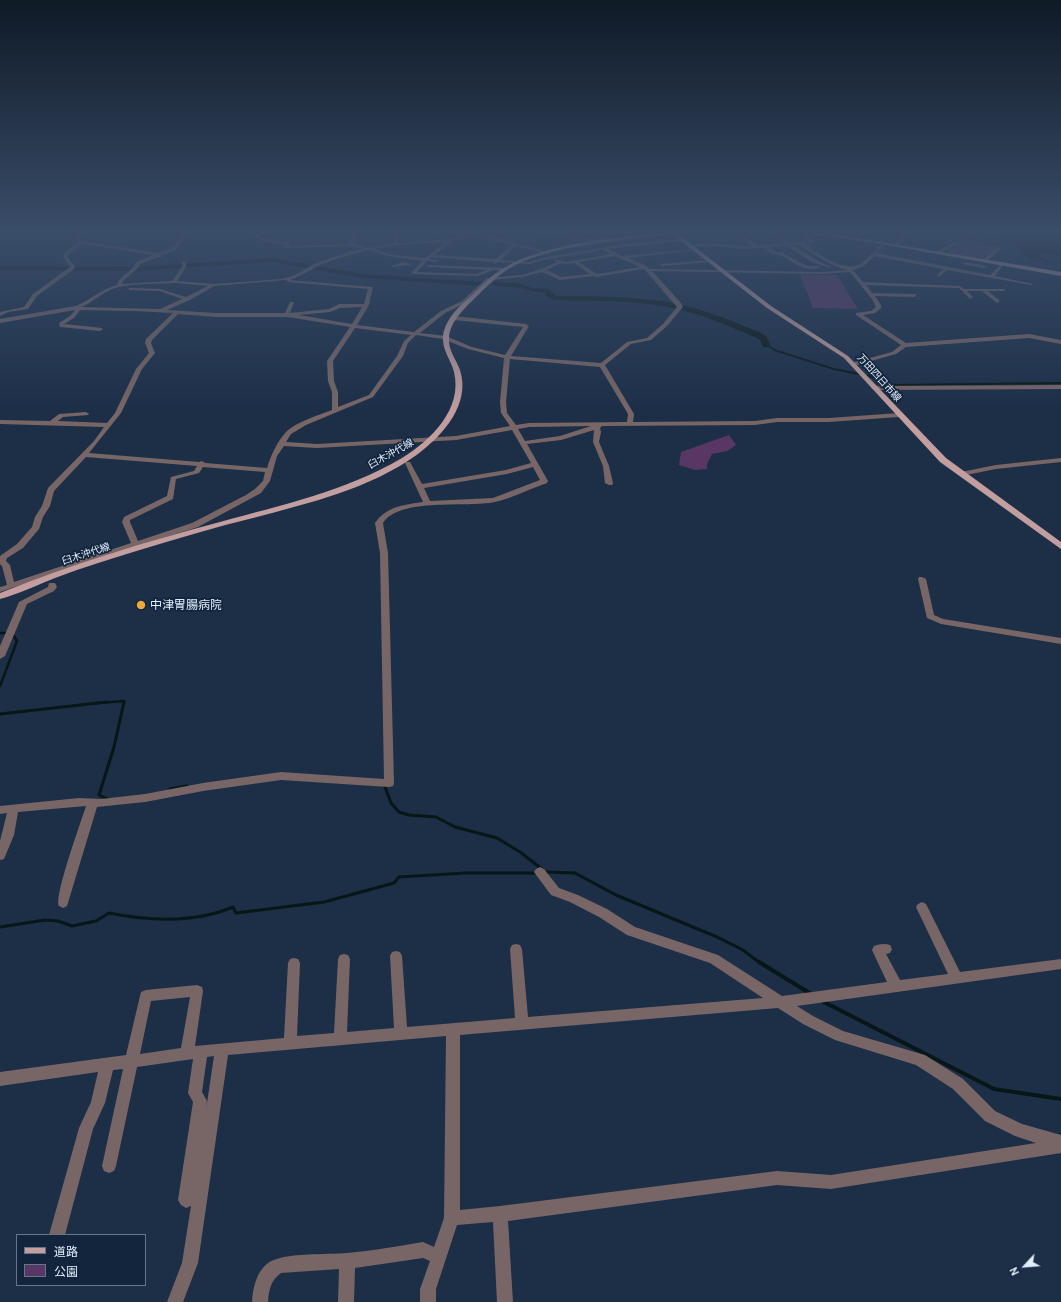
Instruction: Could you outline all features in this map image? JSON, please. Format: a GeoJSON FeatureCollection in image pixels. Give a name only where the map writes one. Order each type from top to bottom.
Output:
{"type":"FeatureCollection","features":[{"type":"Feature","properties":{"kind":"main road"},"geometry":{"type":"LineString","coordinates":[[446,338],[454,318],[463,306],[476,294]]}},
{"type":"Feature","properties":{"kind":"main road","name":"万田四日市線"},"geometry":{"type":"LineString","coordinates":[[752,294],[854,364],[874,388],[931,449],[961,474],[1051,537],[1061,546]]}},
{"type":"Feature","properties":{"kind":"main road","name":"臼木沖代線"},"geometry":{"type":"LineString","coordinates":[[0,596],[66,571],[152,544],[331,494],[414,454],[432,439],[452,412],[458,393],[457,373],[446,346],[446,338]]}},
{"type":"Feature","properties":{"kind":"street"},"geometry":{"type":"LineString","coordinates":[[0,314],[7,310],[26,308],[37,294]]}},
{"type":"Feature","properties":{"kind":"street"},"geometry":{"type":"LineString","coordinates":[[100,329],[62,326],[61,324],[72,318],[76,308],[101,294]]}},
{"type":"Feature","properties":{"kind":"street"},"geometry":{"type":"LineString","coordinates":[[173,294],[188,298]]}},
{"type":"Feature","properties":{"kind":"street"},"geometry":{"type":"LineString","coordinates":[[159,311],[197,294]]}},
{"type":"Feature","properties":{"kind":"street"},"geometry":{"type":"LineString","coordinates":[[334,412],[335,392],[331,381],[330,361],[354,326],[358,316],[366,305],[370,294]]}},
{"type":"Feature","properties":{"kind":"street"},"geometry":{"type":"LineString","coordinates":[[0,590],[195,525],[238,503],[260,489],[266,481],[274,456],[281,444],[292,431],[366,399],[373,394],[400,356],[406,342],[414,333],[443,312],[464,302],[473,294]]}},
{"type":"Feature","properties":{"kind":"street"},"geometry":{"type":"LineString","coordinates":[[288,315],[354,326],[446,338],[459,342],[464,347],[507,357],[602,365],[629,343],[649,339],[679,310],[678,304],[669,294]]}},
{"type":"Feature","properties":{"kind":"street"},"geometry":{"type":"LineString","coordinates":[[871,294],[879,307],[877,311],[858,314],[905,345]]}},
{"type":"Feature","properties":{"kind":"street"},"geometry":{"type":"LineString","coordinates":[[871,294],[914,296]]}},
{"type":"Feature","properties":{"kind":"street"},"geometry":{"type":"LineString","coordinates":[[966,294],[970,298]]}},
{"type":"Feature","properties":{"kind":"street"},"geometry":{"type":"LineString","coordinates":[[987,294],[996,301]]}},
{"type":"Feature","properties":{"kind":"street"},"geometry":{"type":"LineString","coordinates":[[288,315],[287,312],[292,303]]}},
{"type":"Feature","properties":{"kind":"street"},"geometry":{"type":"LineString","coordinates":[[0,321],[76,308],[128,308],[222,316],[288,315],[330,310],[339,306],[366,305]]}},
{"type":"Feature","properties":{"kind":"street"},"geometry":{"type":"LineString","coordinates":[[11,586],[6,565],[2,560],[3,557],[20,546],[36,527],[39,517],[46,506],[51,490],[96,442],[107,425],[118,413],[139,369],[152,353],[148,343],[149,339],[176,313]]}},
{"type":"Feature","properties":{"kind":"street"},"geometry":{"type":"LineString","coordinates":[[0,810],[79,802],[145,798],[203,787],[281,776],[389,783],[384,553],[378,523],[379,518],[386,513],[428,504],[459,500],[486,500],[512,494],[544,481],[514,426],[504,413],[503,402],[507,357],[526,326],[454,318]]}},
{"type":"Feature","properties":{"kind":"street"},"geometry":{"type":"LineString","coordinates":[[854,364],[894,353],[905,345],[1029,336],[1061,342]]}},
{"type":"Feature","properties":{"kind":"street"},"geometry":{"type":"LineString","coordinates":[[602,365],[631,414],[630,424]]}},
{"type":"Feature","properties":{"kind":"street"},"geometry":{"type":"LineString","coordinates":[[874,388],[1061,386]]}},
{"type":"Feature","properties":{"kind":"street"},"geometry":{"type":"LineString","coordinates":[[52,422],[62,415],[86,414]]}},
{"type":"Feature","properties":{"kind":"street"},"geometry":{"type":"LineString","coordinates":[[281,444],[317,446],[467,437],[514,426],[577,424],[599,426],[630,424],[755,423],[777,420],[829,420],[899,415]]}},
{"type":"Feature","properties":{"kind":"street"},"geometry":{"type":"LineString","coordinates":[[0,422],[52,422],[107,425]]}},
{"type":"Feature","properties":{"kind":"street"},"geometry":{"type":"LineString","coordinates":[[523,442],[544,442],[599,426]]}},
{"type":"Feature","properties":{"kind":"street"},"geometry":{"type":"LineString","coordinates":[[599,426],[596,442],[606,466],[609,483]]}},
{"type":"Feature","properties":{"kind":"street"},"geometry":{"type":"LineString","coordinates":[[84,455],[202,463],[270,470]]}},
{"type":"Feature","properties":{"kind":"street"},"geometry":{"type":"LineString","coordinates":[[961,474],[996,467],[1061,460]]}},
{"type":"Feature","properties":{"kind":"street"},"geometry":{"type":"LineString","coordinates":[[135,544],[126,520],[147,508],[170,498],[173,478],[197,472],[202,463]]}},
{"type":"Feature","properties":{"kind":"street"},"geometry":{"type":"LineString","coordinates":[[408,463],[428,504]]}},
{"type":"Feature","properties":{"kind":"street"},"geometry":{"type":"LineString","coordinates":[[419,487],[507,472],[535,464]]}},
{"type":"Feature","properties":{"kind":"street"},"geometry":{"type":"LineString","coordinates":[[922,579],[930,616],[941,621],[1061,642]]}},
{"type":"Feature","properties":{"kind":"street"},"geometry":{"type":"LineString","coordinates":[[0,656],[23,602],[51,590],[53,587],[52,585]]}},
{"type":"Feature","properties":{"kind":"street"},"geometry":{"type":"LineString","coordinates":[[63,903],[93,802]]}},
{"type":"Feature","properties":{"kind":"street"},"geometry":{"type":"LineString","coordinates":[[0,856],[8,835],[13,808]]}},
{"type":"Feature","properties":{"kind":"street"},"geometry":{"type":"LineString","coordinates":[[540,872],[555,892],[574,898],[603,913],[631,931],[714,959],[780,1002],[840,1036],[920,1060],[958,1084],[990,1116],[1020,1131],[1061,1142]]}},
{"type":"Feature","properties":{"kind":"street"},"geometry":{"type":"LineString","coordinates":[[922,907],[956,978]]}},
{"type":"Feature","properties":{"kind":"street"},"geometry":{"type":"LineString","coordinates":[[516,949],[522,1023]]}},
{"type":"Feature","properties":{"kind":"street"},"geometry":{"type":"LineString","coordinates":[[886,949],[878,950],[896,986]]}},
{"type":"Feature","properties":{"kind":"street"},"geometry":{"type":"LineString","coordinates":[[396,956],[402,1033]]}},
{"type":"Feature","properties":{"kind":"street"},"geometry":{"type":"LineString","coordinates":[[340,1039],[344,959]]}},
{"type":"Feature","properties":{"kind":"street"},"geometry":{"type":"LineString","coordinates":[[290,1043],[294,963]]}},
{"type":"Feature","properties":{"kind":"street"},"geometry":{"type":"LineString","coordinates":[[0,1079],[222,1049],[780,1002],[1061,964]]}},
{"type":"Feature","properties":{"kind":"street"},"geometry":{"type":"LineString","coordinates":[[109,1166],[146,996],[197,991],[186,1054]]}},
{"type":"Feature","properties":{"kind":"street"},"geometry":{"type":"LineString","coordinates":[[428,1302],[428,1289],[452,1218],[453,1029]]}},
{"type":"Feature","properties":{"kind":"street"},"geometry":{"type":"LineString","coordinates":[[175,1302],[190,1263],[222,1049]]}},
{"type":"Feature","properties":{"kind":"street"},"geometry":{"type":"LineString","coordinates":[[186,1200],[200,1101],[196,1093],[201,1052]]}},
{"type":"Feature","properties":{"kind":"street"},"geometry":{"type":"LineString","coordinates":[[57,1234],[86,1128],[98,1103],[107,1065]]}},
{"type":"Feature","properties":{"kind":"street"},"geometry":{"type":"LineString","coordinates":[[452,1218],[500,1214],[777,1178],[832,1182],[1061,1146]]}},
{"type":"Feature","properties":{"kind":"street"},"geometry":{"type":"LineString","coordinates":[[500,1214],[505,1302]]}},
{"type":"Feature","properties":{"kind":"street"},"geometry":{"type":"LineString","coordinates":[[260,1302],[264,1280],[270,1269],[280,1265],[347,1261],[423,1250],[438,1256]]}},
{"type":"Feature","properties":{"kind":"street"},"geometry":{"type":"LineString","coordinates":[[346,1302],[347,1261]]}},
{"type":"Feature","properties":{"kind":"green space"},"geometry":{"type":"Polygon","coordinates":[[[807,294],[849,294],[858,309],[813,308],[807,294]]]}},
{"type":"Feature","properties":{"kind":"green space"},"geometry":{"type":"Polygon","coordinates":[[[729,435],[736,445],[727,451],[712,454],[707,464],[707,469],[695,470],[679,465],[681,452],[729,435]]]}},
{"type":"Feature","properties":{"kind":"waterway"},"geometry":{"type":"LineString","coordinates":[[549,294],[549,295],[555,298],[615,299],[677,306],[708,315],[758,335],[764,339],[766,345]]}},
{"type":"Feature","properties":{"kind":"waterway"},"geometry":{"type":"LineString","coordinates":[[766,345],[777,351]]}},
{"type":"Feature","properties":{"kind":"waterway"},"geometry":{"type":"LineString","coordinates":[[777,351],[834,369],[883,379],[891,385],[1061,383]]}},
{"type":"Feature","properties":{"kind":"waterway"},"geometry":{"type":"LineString","coordinates":[[0,633],[12,633],[17,641],[0,686]]}},
{"type":"Feature","properties":{"kind":"waterway"},"geometry":{"type":"LineString","coordinates":[[98,703],[107,702]]}},
{"type":"Feature","properties":{"kind":"waterway"},"geometry":{"type":"LineString","coordinates":[[98,703],[124,702]]}},
{"type":"Feature","properties":{"kind":"waterway"},"geometry":{"type":"LineString","coordinates":[[108,799],[99,795],[114,747],[124,702]]}},
{"type":"Feature","properties":{"kind":"waterway"},"geometry":{"type":"LineString","coordinates":[[0,714],[98,703]]}},
{"type":"Feature","properties":{"kind":"waterway"},"geometry":{"type":"LineString","coordinates":[[384,784],[391,803],[399,812],[409,815],[436,817],[455,827],[497,838],[520,852],[542,869]]}},
{"type":"Feature","properties":{"kind":"waterway"},"geometry":{"type":"LineString","coordinates":[[170,789],[187,786]]}},
{"type":"Feature","properties":{"kind":"waterway"},"geometry":{"type":"LineString","coordinates":[[544,872],[575,873],[616,895],[717,937],[743,950],[760,963]]}},
{"type":"Feature","properties":{"kind":"waterway"},"geometry":{"type":"LineString","coordinates":[[0,927],[45,920],[58,921],[72,926],[96,921],[109,913],[140,918],[172,919],[203,916],[233,907],[236,913],[324,902],[394,883],[399,877],[465,873],[538,873]]}},
{"type":"Feature","properties":{"kind":"waterway"},"geometry":{"type":"LineString","coordinates":[[759,962],[811,994]]}},
{"type":"Feature","properties":{"kind":"waterway"},"geometry":{"type":"LineString","coordinates":[[822,1001],[994,1089],[1061,1099]]}},
{"type":"Feature","properties":{"kind":"place","name":"中津胃腸病院"},"geometry":{"type":"Point","coordinates":[141,605]}}]}
